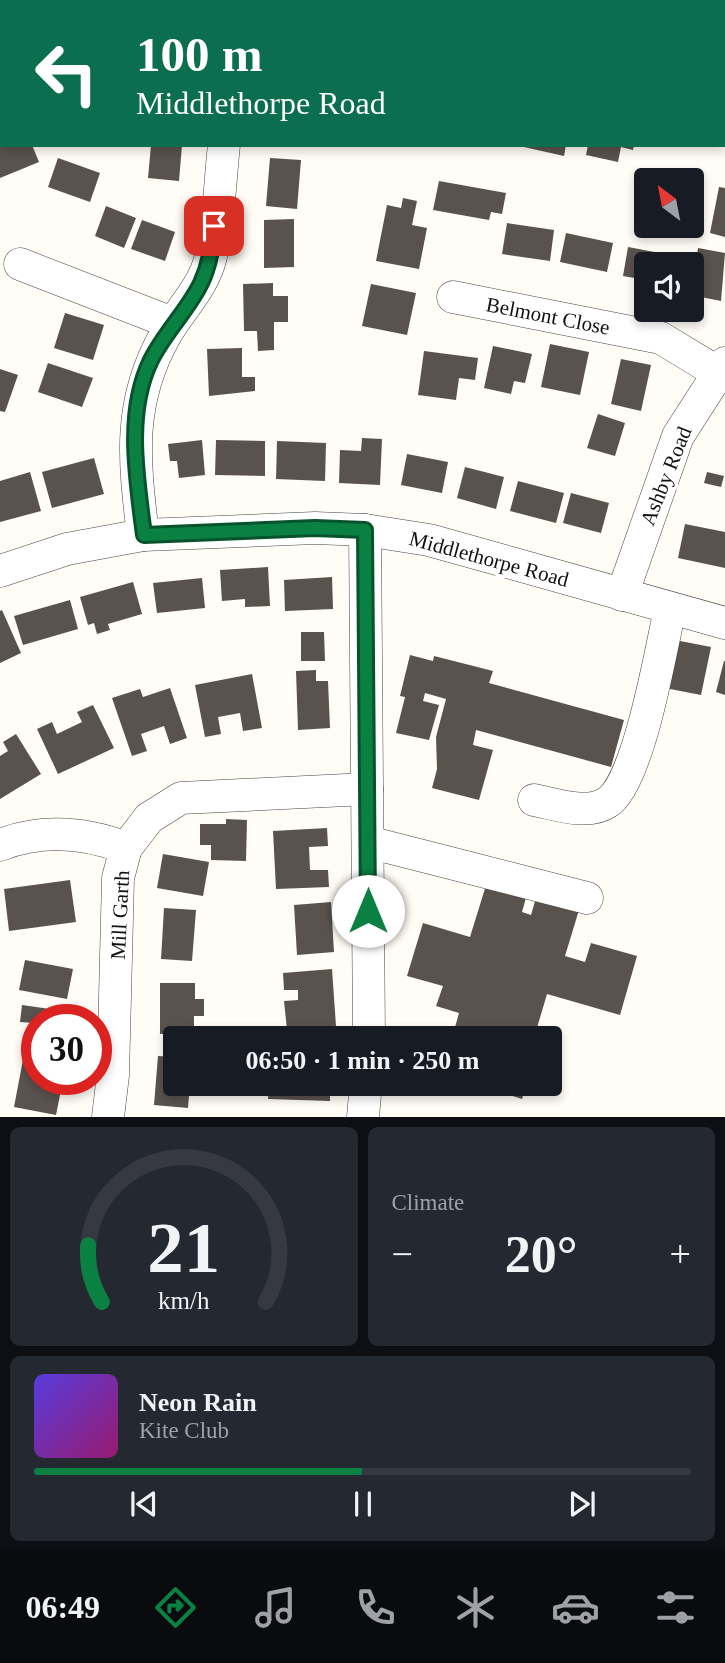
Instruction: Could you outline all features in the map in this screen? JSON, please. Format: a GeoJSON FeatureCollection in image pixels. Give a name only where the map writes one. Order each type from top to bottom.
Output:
{"type":"FeatureCollection","features":[{"type":"Feature","properties":{"kind":"street"},"geometry":{"type":"LineString","coordinates":[[144,535],[135,452],[137,406],[150,362],[172,323],[200,285],[211,257],[225,147]]}},
{"type":"Feature","properties":{"kind":"street"},"geometry":{"type":"LineString","coordinates":[[20,264],[172,323]]}},
{"type":"Feature","properties":{"kind":"street","name":"Belmont Close"},"geometry":{"type":"LineString","coordinates":[[453,297],[661,338],[721,368]]}},
{"type":"Feature","properties":{"kind":"street","name":"Ashby Road"},"geometry":{"type":"LineString","coordinates":[[622,595],[665,466],[678,436],[721,368]]}},
{"type":"Feature","properties":{"kind":"street","name":"Middlethorpe Road"},"geometry":{"type":"LineString","coordinates":[[0,571],[67,549],[144,535],[315,528],[365,530],[429,540],[725,623]]}},
{"type":"Feature","properties":{"kind":"street"},"geometry":{"type":"LineString","coordinates":[[365,530],[369,1026]]}},
{"type":"Feature","properties":{"kind":"street"},"geometry":{"type":"LineString","coordinates":[[534,800],[585,809],[607,803],[620,790],[635,753],[670,609]]}},
{"type":"Feature","properties":{"kind":"street","name":"Mill Garth"},"geometry":{"type":"LineString","coordinates":[[108,1117],[113,1075],[118,878],[126,848],[149,818],[181,798],[367,789]]}},
{"type":"Feature","properties":{"kind":"street"},"geometry":{"type":"LineString","coordinates":[[0,845],[36,833],[74,835],[126,848]]}},
{"type":"Feature","properties":{"kind":"street"},"geometry":{"type":"LineString","coordinates":[[368,842],[587,898]]}},
{"type":"Feature","properties":{"kind":"street"},"geometry":{"type":"LineString","coordinates":[[363,1117],[365,1096]]}},
{"type":"Feature","properties":{"kind":"building"},"geometry":{"type":"Polygon","coordinates":[[[0,147],[33,147],[39,162],[0,178],[0,147]]]}},
{"type":"Feature","properties":{"kind":"building"},"geometry":{"type":"Polygon","coordinates":[[[151,147],[182,147],[179,181],[148,178],[151,147]]]}},
{"type":"Feature","properties":{"kind":"building"},"geometry":{"type":"Polygon","coordinates":[[[524,147],[566,147],[564,156],[524,147]]]}},
{"type":"Feature","properties":{"kind":"building"},"geometry":{"type":"Polygon","coordinates":[[[588,147],[621,147],[618,162],[586,155],[588,147]]]}},
{"type":"Feature","properties":{"kind":"building"},"geometry":{"type":"Polygon","coordinates":[[[58,158],[100,173],[90,202],[48,187],[58,158]]]}},
{"type":"Feature","properties":{"kind":"building"},"geometry":{"type":"Polygon","coordinates":[[[270,158],[301,160],[297,209],[266,206],[270,158]]]}},
{"type":"Feature","properties":{"kind":"building"},"geometry":{"type":"Polygon","coordinates":[[[439,181],[506,193],[502,214],[491,212],[489,220],[433,210],[439,181]]]}},
{"type":"Feature","properties":{"kind":"building"},"geometry":{"type":"Polygon","coordinates":[[[719,187],[725,188],[725,237],[710,233],[719,187]]]}},
{"type":"Feature","properties":{"kind":"building"},"geometry":{"type":"Polygon","coordinates":[[[403,198],[417,201],[412,225],[427,228],[419,269],[376,261],[387,205],[401,208],[403,198]]]}},
{"type":"Feature","properties":{"kind":"building"},"geometry":{"type":"Polygon","coordinates":[[[106,206],[136,218],[124,248],[95,236],[106,206]]]}},
{"type":"Feature","properties":{"kind":"building"},"geometry":{"type":"Polygon","coordinates":[[[294,219],[294,267],[264,268],[264,220],[294,219]]]}},
{"type":"Feature","properties":{"kind":"building"},"geometry":{"type":"Polygon","coordinates":[[[142,220],[175,232],[165,261],[131,249],[142,220]]]}},
{"type":"Feature","properties":{"kind":"building"},"geometry":{"type":"Polygon","coordinates":[[[507,223],[554,230],[550,261],[502,254],[507,223]]]}},
{"type":"Feature","properties":{"kind":"building"},"geometry":{"type":"Polygon","coordinates":[[[566,233],[613,243],[607,272],[560,262],[566,233]]]}},
{"type":"Feature","properties":{"kind":"building"},"geometry":{"type":"Polygon","coordinates":[[[628,247],[655,252],[634,252],[634,278],[623,276],[628,247]]]}},
{"type":"Feature","properties":{"kind":"building"},"geometry":{"type":"Polygon","coordinates":[[[698,248],[725,253],[721,301],[704,298],[704,252],[697,252],[698,248]]]}},
{"type":"Feature","properties":{"kind":"building"},"geometry":{"type":"Polygon","coordinates":[[[273,283],[273,296],[288,296],[288,322],[274,322],[274,350],[258,351],[257,331],[244,331],[243,284],[273,283]]]}},
{"type":"Feature","properties":{"kind":"building"},"geometry":{"type":"Polygon","coordinates":[[[371,284],[416,293],[407,335],[362,326],[371,284]]]}},
{"type":"Feature","properties":{"kind":"building"},"geometry":{"type":"Polygon","coordinates":[[[65,313],[104,325],[93,360],[54,348],[65,313]]]}},
{"type":"Feature","properties":{"kind":"building"},"geometry":{"type":"Polygon","coordinates":[[[550,344],[589,352],[580,395],[541,387],[550,344]]]}},
{"type":"Feature","properties":{"kind":"building"},"geometry":{"type":"Polygon","coordinates":[[[493,346],[532,354],[525,383],[514,381],[511,394],[484,388],[493,346]]]}},
{"type":"Feature","properties":{"kind":"building"},"geometry":{"type":"Polygon","coordinates":[[[242,348],[242,377],[255,377],[255,391],[209,396],[207,349],[242,348]]]}},
{"type":"Feature","properties":{"kind":"building"},"geometry":{"type":"Polygon","coordinates":[[[424,351],[478,358],[475,380],[459,378],[456,400],[418,395],[424,351]]]}},
{"type":"Feature","properties":{"kind":"building"},"geometry":{"type":"Polygon","coordinates":[[[621,359],[651,365],[641,411],[611,404],[621,359]]]}},
{"type":"Feature","properties":{"kind":"building"},"geometry":{"type":"Polygon","coordinates":[[[48,363],[93,378],[82,407],[38,392],[48,363]]]}},
{"type":"Feature","properties":{"kind":"building"},"geometry":{"type":"Polygon","coordinates":[[[0,369],[18,375],[5,412],[0,411],[0,369]]]}},
{"type":"Feature","properties":{"kind":"building"},"geometry":{"type":"Polygon","coordinates":[[[598,414],[625,423],[615,456],[587,448],[598,414]]]}},
{"type":"Feature","properties":{"kind":"building"},"geometry":{"type":"Polygon","coordinates":[[[362,438],[382,439],[380,485],[339,483],[340,450],[361,451],[362,438]]]}},
{"type":"Feature","properties":{"kind":"building"},"geometry":{"type":"Polygon","coordinates":[[[202,440],[205,475],[179,478],[177,461],[170,461],[168,444],[202,440]]]}},
{"type":"Feature","properties":{"kind":"building"},"geometry":{"type":"Polygon","coordinates":[[[216,440],[265,441],[265,476],[215,475],[216,440]]]}},
{"type":"Feature","properties":{"kind":"building"},"geometry":{"type":"Polygon","coordinates":[[[277,441],[326,443],[325,481],[276,479],[277,441]]]}},
{"type":"Feature","properties":{"kind":"building"},"geometry":{"type":"Polygon","coordinates":[[[407,454],[448,462],[442,493],[401,485],[407,454]]]}},
{"type":"Feature","properties":{"kind":"building"},"geometry":{"type":"Polygon","coordinates":[[[94,458],[104,494],[52,508],[42,472],[94,458]]]}},
{"type":"Feature","properties":{"kind":"building"},"geometry":{"type":"Polygon","coordinates":[[[465,467],[504,477],[496,509],[457,498],[465,467]]]}},
{"type":"Feature","properties":{"kind":"building"},"geometry":{"type":"Polygon","coordinates":[[[30,472],[41,511],[0,522],[0,481],[30,472]]]}},
{"type":"Feature","properties":{"kind":"building"},"geometry":{"type":"Polygon","coordinates":[[[707,472],[724,476],[721,487],[704,483],[707,472]]]}},
{"type":"Feature","properties":{"kind":"building"},"geometry":{"type":"Polygon","coordinates":[[[518,481],[564,493],[556,523],[510,511],[518,481]]]}},
{"type":"Feature","properties":{"kind":"building"},"geometry":{"type":"Polygon","coordinates":[[[571,493],[609,503],[601,533],[563,523],[571,493]]]}},
{"type":"Feature","properties":{"kind":"building"},"geometry":{"type":"Polygon","coordinates":[[[685,524],[725,532],[725,568],[678,558],[685,524]]]}},
{"type":"Feature","properties":{"kind":"building"},"geometry":{"type":"Polygon","coordinates":[[[268,567],[270,606],[245,607],[245,599],[222,601],[220,570],[268,567]]]}},
{"type":"Feature","properties":{"kind":"building"},"geometry":{"type":"Polygon","coordinates":[[[332,577],[333,609],[285,611],[284,580],[332,577]]]}},
{"type":"Feature","properties":{"kind":"building"},"geometry":{"type":"Polygon","coordinates":[[[202,578],[205,608],[157,613],[153,583],[202,578]]]}},
{"type":"Feature","properties":{"kind":"building"},"geometry":{"type":"Polygon","coordinates":[[[133,582],[142,614],[108,624],[110,630],[97,634],[94,623],[88,625],[80,597],[133,582]]]}},
{"type":"Feature","properties":{"kind":"building"},"geometry":{"type":"Polygon","coordinates":[[[70,600],[78,629],[23,645],[14,616],[70,600]]]}},
{"type":"Feature","properties":{"kind":"building"},"geometry":{"type":"Polygon","coordinates":[[[2,610],[21,653],[0,663],[0,611],[2,610]]]}},
{"type":"Feature","properties":{"kind":"building"},"geometry":{"type":"Polygon","coordinates":[[[301,632],[324,632],[325,661],[301,661],[301,632]]]}},
{"type":"Feature","properties":{"kind":"building"},"geometry":{"type":"Polygon","coordinates":[[[675,640],[711,647],[701,695],[665,688],[675,640]]]}},
{"type":"Feature","properties":{"kind":"building"},"geometry":{"type":"Polygon","coordinates":[[[410,655],[433,661],[434,656],[493,671],[489,683],[624,720],[611,767],[476,730],[473,745],[493,750],[479,800],[432,788],[437,769],[436,737],[446,699],[425,693],[423,701],[439,705],[429,740],[396,733],[405,697],[400,696],[410,655]]]}},
{"type":"Feature","properties":{"kind":"building"},"geometry":{"type":"Polygon","coordinates":[[[725,661],[725,695],[716,692],[725,661]]]}},
{"type":"Feature","properties":{"kind":"building"},"geometry":{"type":"Polygon","coordinates":[[[316,670],[316,681],[328,681],[330,728],[298,730],[296,671],[316,670]]]}},
{"type":"Feature","properties":{"kind":"building"},"geometry":{"type":"Polygon","coordinates":[[[252,674],[262,728],[243,731],[240,713],[218,717],[221,734],[205,737],[195,685],[252,674]]]}},
{"type":"Feature","properties":{"kind":"building"},"geometry":{"type":"Polygon","coordinates":[[[170,688],[187,738],[170,744],[164,726],[141,734],[147,751],[132,756],[112,698],[140,689],[143,697],[170,688]]]}},
{"type":"Feature","properties":{"kind":"building"},"geometry":{"type":"Polygon","coordinates":[[[93,705],[114,748],[58,774],[37,729],[52,722],[57,734],[82,722],[77,712],[93,705]]]}},
{"type":"Feature","properties":{"kind":"building"},"geometry":{"type":"Polygon","coordinates":[[[16,734],[41,774],[0,799],[0,756],[8,751],[3,742],[16,734]]]}},
{"type":"Feature","properties":{"kind":"building"},"geometry":{"type":"Polygon","coordinates":[[[226,819],[247,820],[246,861],[211,860],[211,845],[200,845],[200,824],[226,824],[226,819]]]}},
{"type":"Feature","properties":{"kind":"building"},"geometry":{"type":"Polygon","coordinates":[[[327,828],[328,846],[309,847],[310,870],[328,870],[329,887],[276,889],[273,831],[327,828]]]}},
{"type":"Feature","properties":{"kind":"building"},"geometry":{"type":"Polygon","coordinates":[[[163,854],[209,862],[203,896],[157,888],[163,854]]]}},
{"type":"Feature","properties":{"kind":"building"},"geometry":{"type":"Polygon","coordinates":[[[70,880],[76,922],[9,931],[4,889],[70,880]]]}},
{"type":"Feature","properties":{"kind":"building"},"geometry":{"type":"Polygon","coordinates":[[[487,882],[527,894],[522,912],[531,915],[536,898],[579,910],[565,956],[585,962],[591,943],[637,956],[620,1015],[547,994],[538,1026],[455,1026],[459,1013],[436,1006],[443,986],[407,976],[423,923],[470,937],[487,882]]]}},
{"type":"Feature","properties":{"kind":"building"},"geometry":{"type":"Polygon","coordinates":[[[331,902],[334,952],[297,955],[294,905],[331,902]]]}},
{"type":"Feature","properties":{"kind":"building"},"geometry":{"type":"Polygon","coordinates":[[[164,908],[196,910],[192,961],[161,959],[164,908]]]}},
{"type":"Feature","properties":{"kind":"building"},"geometry":{"type":"Polygon","coordinates":[[[25,960],[73,969],[67,999],[19,990],[25,960]]]}},
{"type":"Feature","properties":{"kind":"building"},"geometry":{"type":"Polygon","coordinates":[[[332,969],[336,1026],[287,1026],[284,1001],[298,1000],[298,990],[284,990],[283,973],[332,969]]]}},
{"type":"Feature","properties":{"kind":"building"},"geometry":{"type":"Polygon","coordinates":[[[160,983],[195,983],[195,999],[204,999],[204,1016],[194,1016],[194,1026],[163,1026],[163,1034],[160,1034],[160,983]]]}},
{"type":"Feature","properties":{"kind":"building"},"geometry":{"type":"Polygon","coordinates":[[[158,1056],[163,1056],[163,1096],[189,1096],[188,1108],[154,1105],[158,1056]]]}},
{"type":"Feature","properties":{"kind":"building"},"geometry":{"type":"Polygon","coordinates":[[[21,1070],[21,1095],[60,1095],[56,1115],[14,1107],[21,1070]]]}},
{"type":"Feature","properties":{"kind":"building"},"geometry":{"type":"Polygon","coordinates":[[[268,1096],[330,1096],[330,1101],[268,1099],[268,1096]]]}},
{"type":"Feature","properties":{"kind":"route"},"geometry":{"type":"LineString","coordinates":[[214,226],[211,257],[200,285],[172,323],[150,362],[137,406],[135,452],[144,535],[315,528],[365,530],[368,911]]}}]}
